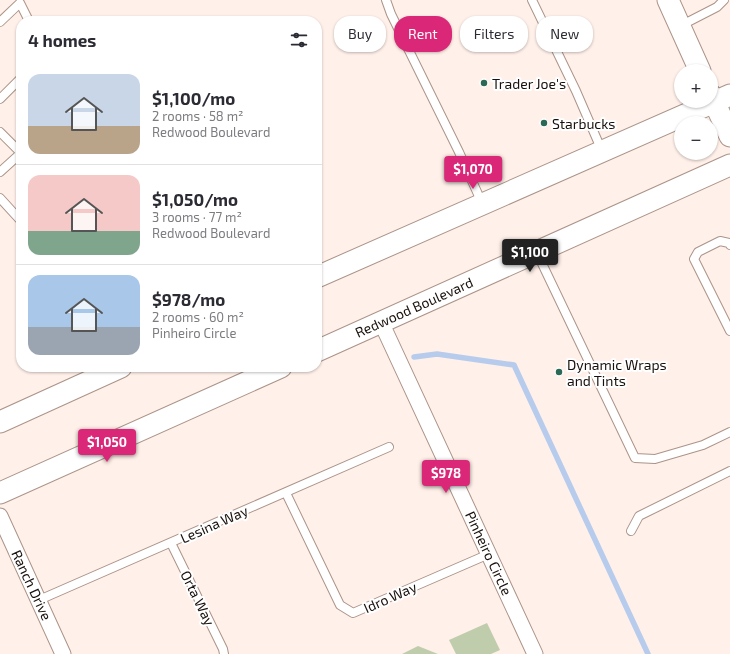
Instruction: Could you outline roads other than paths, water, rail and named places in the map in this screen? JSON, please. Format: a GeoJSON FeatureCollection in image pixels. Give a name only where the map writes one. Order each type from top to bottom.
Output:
{"type":"FeatureCollection","features":[{"type":"Feature","properties":{"kind":"main road"},"geometry":{"type":"LineString","coordinates":[[668,0],[697,64]]}},
{"type":"Feature","properties":{"kind":"main road"},"geometry":{"type":"LineString","coordinates":[[718,97],[730,136]]}},
{"type":"Feature","properties":{"kind":"main road"},"geometry":{"type":"LineString","coordinates":[[322,275],[602,151],[694,108]]}},
{"type":"Feature","properties":{"kind":"main road","name":"Redwood Boulevard"},"geometry":{"type":"LineString","coordinates":[[322,349],[730,165]]}},
{"type":"Feature","properties":{"kind":"main road"},"geometry":{"type":"LineString","coordinates":[[0,422],[110,372]]}},
{"type":"Feature","properties":{"kind":"main road"},"geometry":{"type":"LineString","coordinates":[[0,493],[270,372]]}},
{"type":"Feature","properties":{"kind":"street","name":"Pinheiro Circle"},"geometry":{"type":"LineString","coordinates":[[381,322],[535,654]]}},
{"type":"Feature","properties":{"kind":"street","name":"Ranch Drive"},"geometry":{"type":"LineString","coordinates":[[0,516],[63,654]]}},
{"type":"Feature","properties":{"kind":"lane"},"geometry":{"type":"LineString","coordinates":[[386,0],[391,14],[459,152],[482,204]]}},
{"type":"Feature","properties":{"kind":"lane"},"geometry":{"type":"LineString","coordinates":[[532,0],[576,91],[602,151]]}},
{"type":"Feature","properties":{"kind":"lane"},"geometry":{"type":"LineString","coordinates":[[680,26],[718,7],[724,0]]}},
{"type":"Feature","properties":{"kind":"lane"},"geometry":{"type":"LineString","coordinates":[[0,22],[20,3],[26,16]]}},
{"type":"Feature","properties":{"kind":"lane"},"geometry":{"type":"LineString","coordinates":[[0,99],[16,83]]}},
{"type":"Feature","properties":{"kind":"lane"},"geometry":{"type":"LineString","coordinates":[[0,132],[16,148]]}},
{"type":"Feature","properties":{"kind":"lane"},"geometry":{"type":"LineString","coordinates":[[0,172],[16,158]]}},
{"type":"Feature","properties":{"kind":"lane"},"geometry":{"type":"LineString","coordinates":[[0,198],[16,216]]}},
{"type":"Feature","properties":{"kind":"lane"},"geometry":{"type":"LineString","coordinates":[[730,245],[729,243],[720,241],[698,252],[694,259],[730,331]]}},
{"type":"Feature","properties":{"kind":"lane"},"geometry":{"type":"LineString","coordinates":[[537,252],[635,458],[655,459],[703,445],[730,432]]}},
{"type":"Feature","properties":{"kind":"lane","name":"Lesina Way"},"geometry":{"type":"LineString","coordinates":[[38,600],[389,447]]}},
{"type":"Feature","properties":{"kind":"lane"},"geometry":{"type":"LineString","coordinates":[[631,531],[639,516],[730,471]]}},
{"type":"Feature","properties":{"kind":"lane","name":"Idro Way"},"geometry":{"type":"LineString","coordinates":[[286,492],[340,605],[353,613],[489,554]]}},
{"type":"Feature","properties":{"kind":"lane","name":"Orta Way"},"geometry":{"type":"LineString","coordinates":[[171,542],[223,649],[224,654]]}},
{"type":"Feature","properties":{"kind":"waterway"},"geometry":{"type":"LineString","coordinates":[[414,357],[437,354],[514,365],[648,654]]}},
{"type":"Feature","properties":{"kind":"place","name":"Trader Joe's"},"geometry":{"type":"Point","coordinates":[484,83]}},
{"type":"Feature","properties":{"kind":"place","name":"Starbucks"},"geometry":{"type":"Point","coordinates":[544,123]}},
{"type":"Feature","properties":{"kind":"place","name":"Dynamic Wraps and Tints"},"geometry":{"type":"Point","coordinates":[559,372]}}]}
